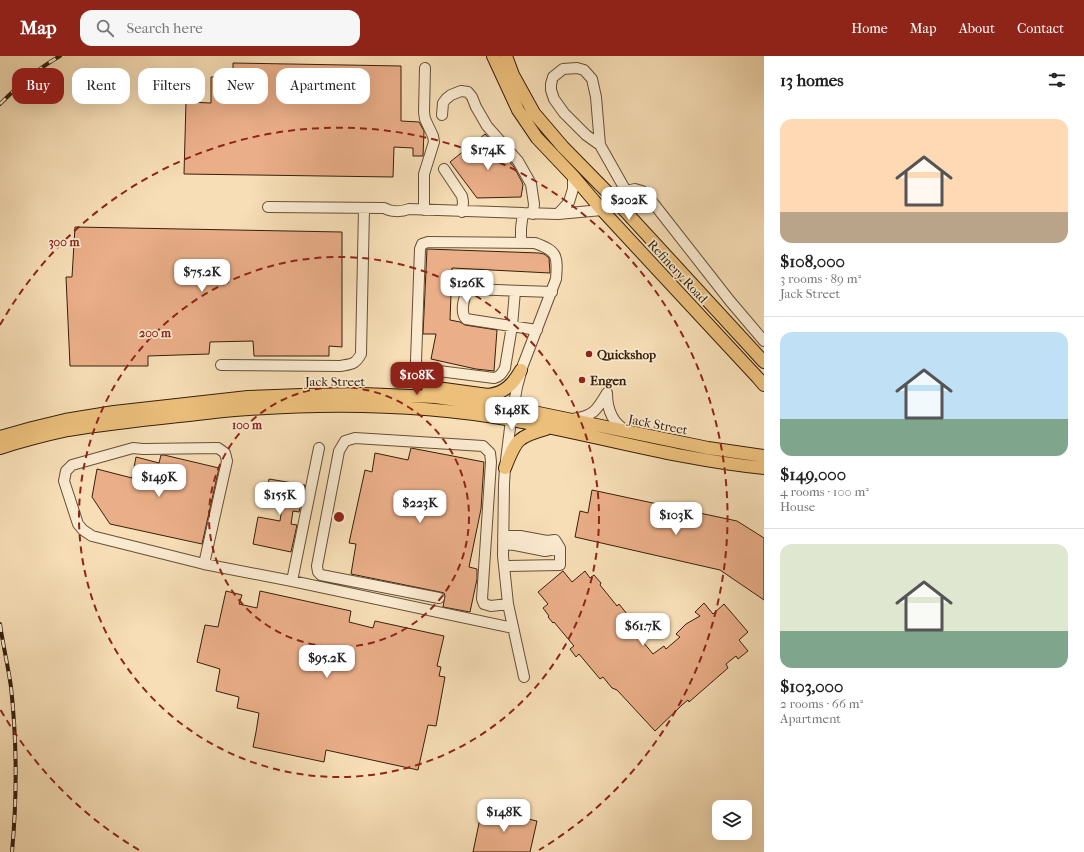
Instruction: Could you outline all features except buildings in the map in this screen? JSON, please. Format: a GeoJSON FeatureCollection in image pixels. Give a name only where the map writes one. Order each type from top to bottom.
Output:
{"type":"FeatureCollection","features":[{"type":"Feature","properties":{"kind":"main road","name":"Refinery Road"},"geometry":{"type":"LineString","coordinates":[[494,56],[518,110],[537,138],[764,385]]}},
{"type":"Feature","properties":{"kind":"main road","name":"Refinery Road"},"geometry":{"type":"LineString","coordinates":[[506,56],[513,75],[534,113],[764,362]]}},
{"type":"Feature","properties":{"kind":"main road"},"geometry":{"type":"LineString","coordinates":[[518,110],[529,104]]}},
{"type":"Feature","properties":{"kind":"main road"},"geometry":{"type":"LineString","coordinates":[[403,396],[444,389],[488,395],[494,394],[501,392],[510,385],[521,370]]}},
{"type":"Feature","properties":{"kind":"main road","name":"Jack Street"},"geometry":{"type":"LineString","coordinates":[[2,442],[114,412],[248,397],[363,394],[435,396],[512,414],[549,428],[671,454],[764,468]]}},
{"type":"Feature","properties":{"kind":"main road","name":"Jack Street"},"geometry":{"type":"LineString","coordinates":[[66,426],[301,406],[363,406],[433,409],[512,414],[568,420],[708,448],[764,456]]}},
{"type":"Feature","properties":{"kind":"main road"},"geometry":{"type":"LineString","coordinates":[[505,468],[513,448],[520,439],[529,434],[549,428]]}},
{"type":"Feature","properties":{"kind":"main road"},"geometry":{"type":"LineString","coordinates":[[742,453],[764,451]]}},
{"type":"Feature","properties":{"kind":"street"},"geometry":{"type":"LineString","coordinates":[[424,210],[424,174],[434,142],[424,112],[425,68]]}},
{"type":"Feature","properties":{"kind":"street"},"geometry":{"type":"LineString","coordinates":[[600,145],[586,135],[554,99],[551,90],[553,77],[563,69],[577,68],[584,70],[592,79],[596,97],[600,145],[626,191]]}},
{"type":"Feature","properties":{"kind":"street"},"geometry":{"type":"LineString","coordinates":[[442,115],[443,103],[446,99],[461,92],[468,92],[472,97],[480,116],[487,126],[518,161],[531,184],[534,204],[521,228],[521,243]]}},
{"type":"Feature","properties":{"kind":"street"},"geometry":{"type":"LineString","coordinates":[[444,169],[462,196],[462,212]]}},
{"type":"Feature","properties":{"kind":"street"},"geometry":{"type":"LineString","coordinates":[[558,214],[569,202],[573,189],[573,176]]}},
{"type":"Feature","properties":{"kind":"street"},"geometry":{"type":"LineString","coordinates":[[268,208],[384,208],[389,206],[405,207],[409,209],[462,212],[558,214],[602,210],[626,191],[635,189],[642,191],[647,196],[730,301],[764,341]]}},
{"type":"Feature","properties":{"kind":"street"},"geometry":{"type":"LineString","coordinates":[[221,365],[340,366],[358,361],[361,354],[364,208]]}},
{"type":"Feature","properties":{"kind":"street"},"geometry":{"type":"LineString","coordinates":[[515,291],[512,326],[505,368],[499,377],[494,378],[417,367],[420,249],[422,244],[428,242],[534,243],[551,250],[557,260],[556,278],[552,292],[521,370],[512,414],[505,468],[503,540],[504,566],[508,604],[524,676]]}},
{"type":"Feature","properties":{"kind":"street"},"geometry":{"type":"LineString","coordinates":[[537,330],[466,319],[463,313],[465,295],[467,290],[470,289],[552,292]]}},
{"type":"Feature","properties":{"kind":"street"},"geometry":{"type":"LineString","coordinates":[[568,420],[584,417],[597,410],[607,393],[608,407],[611,416],[616,423],[629,432]]}},
{"type":"Feature","properties":{"kind":"street"},"geometry":{"type":"LineString","coordinates":[[439,598],[321,575],[318,572],[317,566],[339,451],[345,441],[355,438],[483,446],[490,453],[491,462],[482,599],[484,604],[491,606],[508,604]]}},
{"type":"Feature","properties":{"kind":"street"},"geometry":{"type":"LineString","coordinates":[[204,564],[227,461],[225,453],[218,448],[133,448],[72,465],[66,471],[64,481],[78,524],[83,530],[92,536],[204,564],[292,581],[513,628]]}},
{"type":"Feature","properties":{"kind":"street"},"geometry":{"type":"LineString","coordinates":[[292,581],[319,448]]}},
{"type":"Feature","properties":{"kind":"street"},"geometry":{"type":"LineString","coordinates":[[503,540],[520,536],[557,544],[560,565],[504,566]]}},
{"type":"Feature","properties":{"kind":"railway"},"geometry":{"type":"LineString","coordinates":[[0,104],[28,78],[43,66],[60,56]]}},
{"type":"Feature","properties":{"kind":"railway"},"geometry":{"type":"LineString","coordinates":[[0,624],[11,687],[14,728],[15,811],[12,852]]}},
{"type":"Feature","properties":{"kind":"place","name":"Quickshop"},"geometry":{"type":"Point","coordinates":[589,354]}},
{"type":"Feature","properties":{"kind":"place","name":"Engen"},"geometry":{"type":"Point","coordinates":[582,380]}}]}
